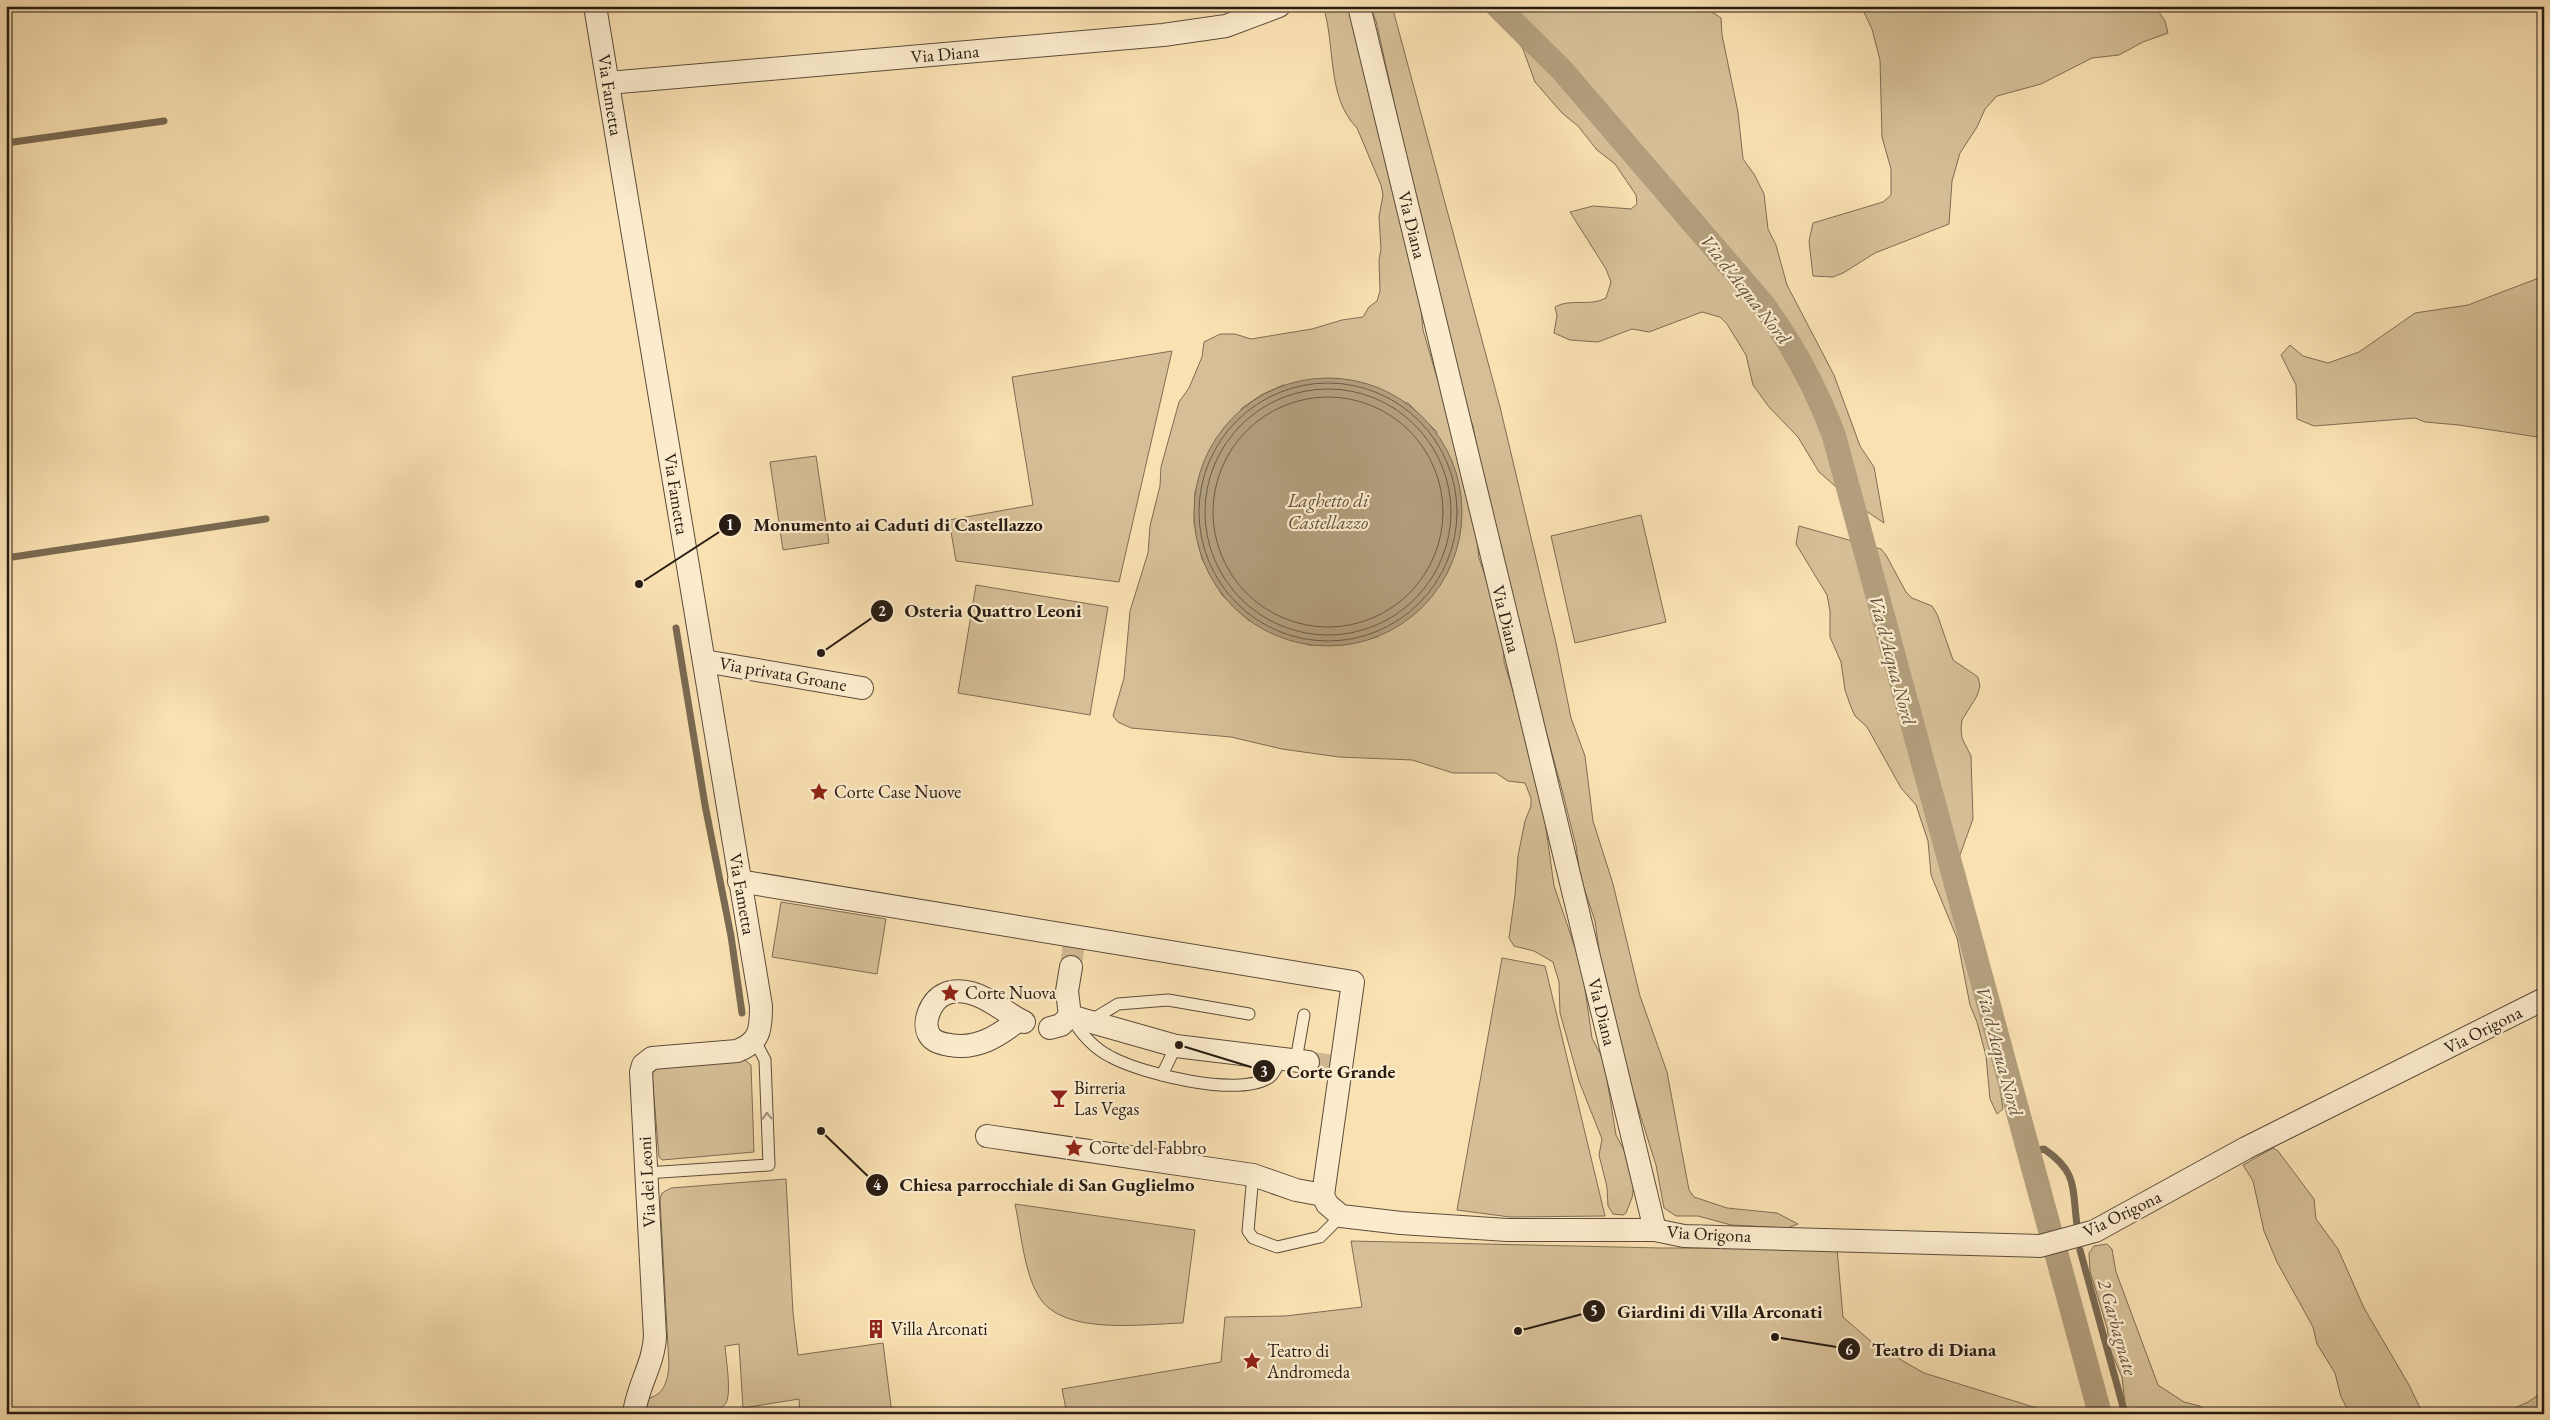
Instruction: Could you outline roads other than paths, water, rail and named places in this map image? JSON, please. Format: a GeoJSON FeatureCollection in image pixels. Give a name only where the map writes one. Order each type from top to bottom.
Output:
{"type":"FeatureCollection","features":[{"type":"Feature","properties":{"kind":"street","name":"Via Fametta"},"geometry":{"type":"LineString","coordinates":[[595,6],[761,1006],[761,1021],[755,1041]]}},
{"type":"Feature","properties":{"kind":"street","name":"Via Diana"},"geometry":{"type":"LineString","coordinates":[[608,83],[1163,35],[1226,26],[1279,6]]}},
{"type":"Feature","properties":{"kind":"street","name":"Via Diana"},"geometry":{"type":"LineString","coordinates":[[1359,6],[1656,1230]]}},
{"type":"Feature","properties":{"kind":"street","name":"Via privata Groane"},"geometry":{"type":"LineString","coordinates":[[704,661],[862,688]]}},
{"type":"Feature","properties":{"kind":"street"},"geometry":{"type":"LineString","coordinates":[[739,881],[923,910],[1074,938],[1353,982],[1337,1066],[1323,1195],[1327,1204],[1341,1216]]}},
{"type":"Feature","properties":{"kind":"street"},"geometry":{"type":"LineString","coordinates":[[1071,967],[1068,991],[1080,1018]]}},
{"type":"Feature","properties":{"kind":"street","name":"Via Origona"},"geometry":{"type":"LineString","coordinates":[[1341,1216],[1401,1223],[1507,1230],[1656,1230],[1684,1236],[2040,1246],[2095,1231],[2246,1148],[2544,999]]}},
{"type":"Feature","properties":{"kind":"street"},"geometry":{"type":"LineString","coordinates":[[1050,1028],[1080,1018],[1176,1046],[1295,1060]]}},
{"type":"Feature","properties":{"kind":"street","name":"Via dei Leoni"},"geometry":{"type":"LineString","coordinates":[[634,1414],[638,1392],[650,1368],[654,1347],[641,1072],[643,1065],[652,1058],[737,1051],[755,1041]]}},
{"type":"Feature","properties":{"kind":"street"},"geometry":{"type":"LineString","coordinates":[[987,1136],[1253,1175],[1296,1190],[1323,1195]]}},
{"type":"Feature","properties":{"kind":"lane"},"geometry":{"type":"LineString","coordinates":[[1250,1014],[1168,1000],[1118,1004],[1080,1018],[1079,1031],[1095,1047],[1112,1058],[1162,1075],[1216,1085],[1246,1086],[1272,1075],[1295,1060],[1304,1015]]}},
{"type":"Feature","properties":{"kind":"lane"},"geometry":{"type":"LineString","coordinates":[[646,1172],[769,1164],[765,1060],[755,1041]]}},
{"type":"Feature","properties":{"kind":"lane"},"geometry":{"type":"LineString","coordinates":[[1162,1075],[1176,1046]]}},
{"type":"Feature","properties":{"kind":"lane"},"geometry":{"type":"LineString","coordinates":[[1253,1175],[1248,1231],[1253,1238],[1277,1247],[1320,1236],[1341,1216]]}},
{"type":"Feature","properties":{"kind":"water","name":"Laghetto di Castellazzo"},"geometry":{"type":"Polygon","coordinates":[[[1341,378],[1379,388],[1403,400],[1423,417],[1440,437],[1452,461],[1460,486],[1462,512],[1460,538],[1452,563],[1440,587],[1423,607],[1403,624],[1379,636],[1354,644],[1315,646],[1277,636],[1253,624],[1224,597],[1216,587],[1204,563],[1196,538],[1194,499],[1204,461],[1216,437],[1243,408],[1253,400],[1277,388],[1302,380],[1341,378]]]}},
{"type":"Feature","properties":{"kind":"waterway","name":"Via d'Acqua Nord"},"geometry":{"type":"LineString","coordinates":[[1497,6],[1561,69],[1762,303],[1784,335],[1820,400],[1834,436],[2100,1414]]}},
{"type":"Feature","properties":{"kind":"waterway"},"geometry":{"type":"LineString","coordinates":[[6,143],[164,121]]}},
{"type":"Feature","properties":{"kind":"waterway"},"geometry":{"type":"LineString","coordinates":[[6,558],[266,519]]}},
{"type":"Feature","properties":{"kind":"waterway"},"geometry":{"type":"LineString","coordinates":[[676,628],[705,805],[731,936],[742,1013]]}},
{"type":"Feature","properties":{"kind":"waterway","name":"2 Garbagnate"},"geometry":{"type":"LineString","coordinates":[[2029,1152],[2044,1149],[2063,1165],[2071,1182],[2077,1225]]}},
{"type":"Feature","properties":{"kind":"waterway","name":"2 Garbagnate"},"geometry":{"type":"LineString","coordinates":[[2080,1250],[2125,1414]]}},
{"type":"Feature","properties":{"kind":"tunnel"},"geometry":{"type":"LineString","coordinates":[[1071,967],[1074,941]]}},
{"type":"Feature","properties":{"kind":"tunnel"},"geometry":{"type":"LineString","coordinates":[[1308,1062],[1334,1066]]}},
{"type":"Feature","properties":{"kind":"place","name":"Monumento ai Caduti di Castellazzo"},"geometry":{"type":"Point","coordinates":[639,584]}},
{"type":"Feature","properties":{"kind":"place","name":"Osteria Quattro Leoni"},"geometry":{"type":"Point","coordinates":[821,653]}},
{"type":"Feature","properties":{"kind":"place","name":"Corte Case Nuove"},"geometry":{"type":"Point","coordinates":[819,792]}},
{"type":"Feature","properties":{"kind":"place","name":"Corte Nuova"},"geometry":{"type":"Point","coordinates":[950,993]}},
{"type":"Feature","properties":{"kind":"place","name":"Corte Grande"},"geometry":{"type":"Point","coordinates":[1179,1045]}},
{"type":"Feature","properties":{"kind":"place","name":"Birreria Las Vegas"},"geometry":{"type":"Point","coordinates":[1059,1098]}},
{"type":"Feature","properties":{"kind":"place","name":"Chiesa parrocchiale di San Guglielmo"},"geometry":{"type":"Point","coordinates":[821,1131]}},
{"type":"Feature","properties":{"kind":"place","name":"Corte del Fabbro"},"geometry":{"type":"Point","coordinates":[1074,1148]}},
{"type":"Feature","properties":{"kind":"place","name":"Villa Arconati"},"geometry":{"type":"Point","coordinates":[876,1329]}},
{"type":"Feature","properties":{"kind":"place","name":"Giardini di Villa Arconati"},"geometry":{"type":"Point","coordinates":[1518,1331]}},
{"type":"Feature","properties":{"kind":"place","name":"Teatro di Diana"},"geometry":{"type":"Point","coordinates":[1775,1337]}},
{"type":"Feature","properties":{"kind":"place","name":"Teatro di Andromeda"},"geometry":{"type":"Point","coordinates":[1252,1361]}}]}
